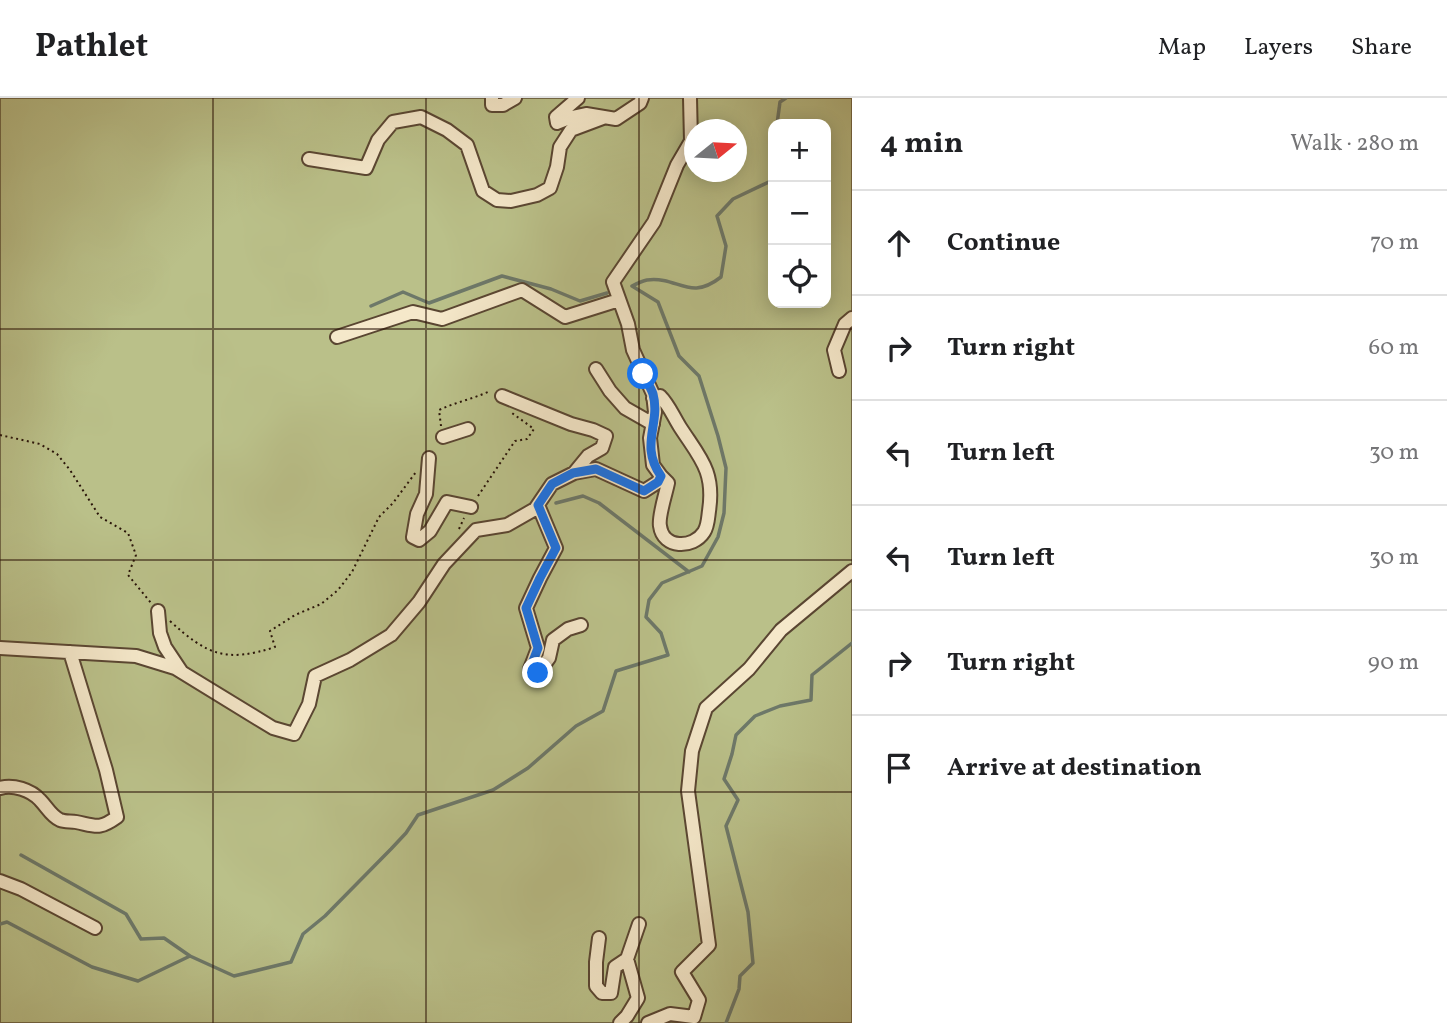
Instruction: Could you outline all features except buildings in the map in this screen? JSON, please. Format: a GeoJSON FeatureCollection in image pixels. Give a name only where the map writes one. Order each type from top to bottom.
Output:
{"type":"FeatureCollection","features":[{"type":"Feature","properties":{"kind":"lane"},"geometry":{"type":"LineString","coordinates":[[492,98],[492,105],[503,105],[515,98]]}},
{"type":"Feature","properties":{"kind":"lane"},"geometry":{"type":"LineString","coordinates":[[578,98],[556,117],[557,123],[586,114],[616,119],[640,103],[642,98]]}},
{"type":"Feature","properties":{"kind":"lane"},"geometry":{"type":"LineString","coordinates":[[653,398],[660,396],[668,405],[708,471],[710,508],[706,530],[698,540],[686,545],[676,545],[663,536],[659,524],[668,483],[653,465],[650,438],[653,398],[633,350],[628,324],[613,282],[654,222],[677,165],[691,141],[690,98]]}},
{"type":"Feature","properties":{"kind":"lane"},"geometry":{"type":"LineString","coordinates":[[309,159],[366,167],[378,140],[393,122],[421,117],[447,130],[467,145],[483,191],[497,200],[512,201],[537,195],[550,188],[560,147],[571,130],[603,118]]}},
{"type":"Feature","properties":{"kind":"lane"},"geometry":{"type":"LineString","coordinates":[[337,337],[413,312],[442,319],[522,290],[565,317],[620,300]]}},
{"type":"Feature","properties":{"kind":"lane"},"geometry":{"type":"LineString","coordinates":[[839,371],[834,350],[845,324],[852,318]]}},
{"type":"Feature","properties":{"kind":"lane"},"geometry":{"type":"LineString","coordinates":[[596,369],[625,408],[653,424]]}},
{"type":"Feature","properties":{"kind":"lane"},"geometry":{"type":"LineString","coordinates":[[502,396],[606,436],[602,448],[588,456],[573,473]]}},
{"type":"Feature","properties":{"kind":"lane"},"geometry":{"type":"LineString","coordinates":[[443,437],[468,429]]}},
{"type":"Feature","properties":{"kind":"lane"},"geometry":{"type":"LineString","coordinates":[[429,458],[426,494],[417,514],[413,537],[419,540],[430,531],[447,502],[471,507]]}},
{"type":"Feature","properties":{"kind":"lane"},"geometry":{"type":"LineString","coordinates":[[0,648],[136,656],[175,667],[273,729],[295,734],[309,704],[315,676],[391,635],[419,602],[444,564],[476,530],[507,524],[535,509],[552,484],[573,473],[596,469],[644,491],[658,482],[661,476]]}},
{"type":"Feature","properties":{"kind":"lane"},"geometry":{"type":"LineString","coordinates":[[538,505],[556,548],[526,608],[538,648],[530,669],[538,673],[549,658],[553,640],[568,629],[581,625]]}},
{"type":"Feature","properties":{"kind":"lane"},"geometry":{"type":"LineString","coordinates":[[648,1023],[670,1014],[694,1017],[699,1000],[682,972],[709,945],[688,791],[692,751],[705,708],[749,669],[781,630],[852,571]]}},
{"type":"Feature","properties":{"kind":"lane"},"geometry":{"type":"LineString","coordinates":[[158,611],[160,633],[181,671]]}},
{"type":"Feature","properties":{"kind":"lane"},"geometry":{"type":"LineString","coordinates":[[0,789],[4,786],[24,789],[39,798],[50,813],[61,820],[90,827],[107,824],[117,817],[106,770],[70,652]]}},
{"type":"Feature","properties":{"kind":"lane"},"geometry":{"type":"LineString","coordinates":[[0,776],[16,788]]}},
{"type":"Feature","properties":{"kind":"lane"},"geometry":{"type":"LineString","coordinates":[[0,881],[66,911],[95,928]]}},
{"type":"Feature","properties":{"kind":"lane"},"geometry":{"type":"LineString","coordinates":[[620,1023],[638,998],[627,959],[639,924]]}},
{"type":"Feature","properties":{"kind":"lane"},"geometry":{"type":"LineString","coordinates":[[599,938],[596,986],[602,993],[611,992],[615,967],[627,959]]}},
{"type":"Feature","properties":{"kind":"path"},"geometry":{"type":"LineString","coordinates":[[443,437],[439,410],[492,390],[502,396],[511,412],[534,429],[527,439],[515,441],[459,529]]}},
{"type":"Feature","properties":{"kind":"path"},"geometry":{"type":"LineString","coordinates":[[0,435],[40,444],[57,454],[100,517],[128,533],[136,555],[128,575],[158,611],[194,642],[231,656],[247,655],[275,647],[270,631],[295,615],[321,604],[338,590],[352,572],[379,517],[429,458]]}},
{"type":"Feature","properties":{"kind":"green space"},"geometry":{"type":"Polygon","coordinates":[[[0,98],[852,98],[852,1023],[0,1023],[0,98]]]}},
{"type":"Feature","properties":{"kind":"waterway"},"geometry":{"type":"LineString","coordinates":[[778,119],[780,102],[786,98]]}},
{"type":"Feature","properties":{"kind":"waterway"},"geometry":{"type":"LineString","coordinates":[[0,924],[7,922],[92,967],[138,981],[190,956],[234,976],[291,962],[303,934],[325,916],[391,849],[418,815],[493,790],[528,768],[576,726],[603,711],[616,671],[668,655],[661,633],[646,617],[649,600],[662,583],[702,566],[718,537],[724,513],[726,468],[699,376],[679,356],[658,302],[632,286],[647,280],[658,280],[692,288],[710,284],[721,277],[726,246],[717,216],[733,199],[769,182]]}},
{"type":"Feature","properties":{"kind":"waterway"},"geometry":{"type":"LineString","coordinates":[[371,306],[403,292],[429,303],[502,276],[551,289],[580,301],[607,293]]}},
{"type":"Feature","properties":{"kind":"waterway"},"geometry":{"type":"LineString","coordinates":[[556,503],[583,496],[599,503],[689,572]]}},
{"type":"Feature","properties":{"kind":"waterway"},"geometry":{"type":"LineString","coordinates":[[726,1023],[739,989],[740,976],[753,963],[748,912],[726,826],[738,800],[724,779],[736,735],[755,716],[780,706],[811,700],[812,675],[852,643]]}},
{"type":"Feature","properties":{"kind":"waterway"},"geometry":{"type":"LineString","coordinates":[[21,855],[126,914],[141,939],[164,938],[190,956]]}},
{"type":"Feature","properties":{"kind":"route"},"geometry":{"type":"LineString","coordinates":[[538,673],[530,669],[538,648],[526,608],[556,548],[538,505],[552,484],[573,473],[596,469],[644,491],[658,482],[661,476],[653,465],[650,438],[654,412],[653,394],[643,374]]}}]}
